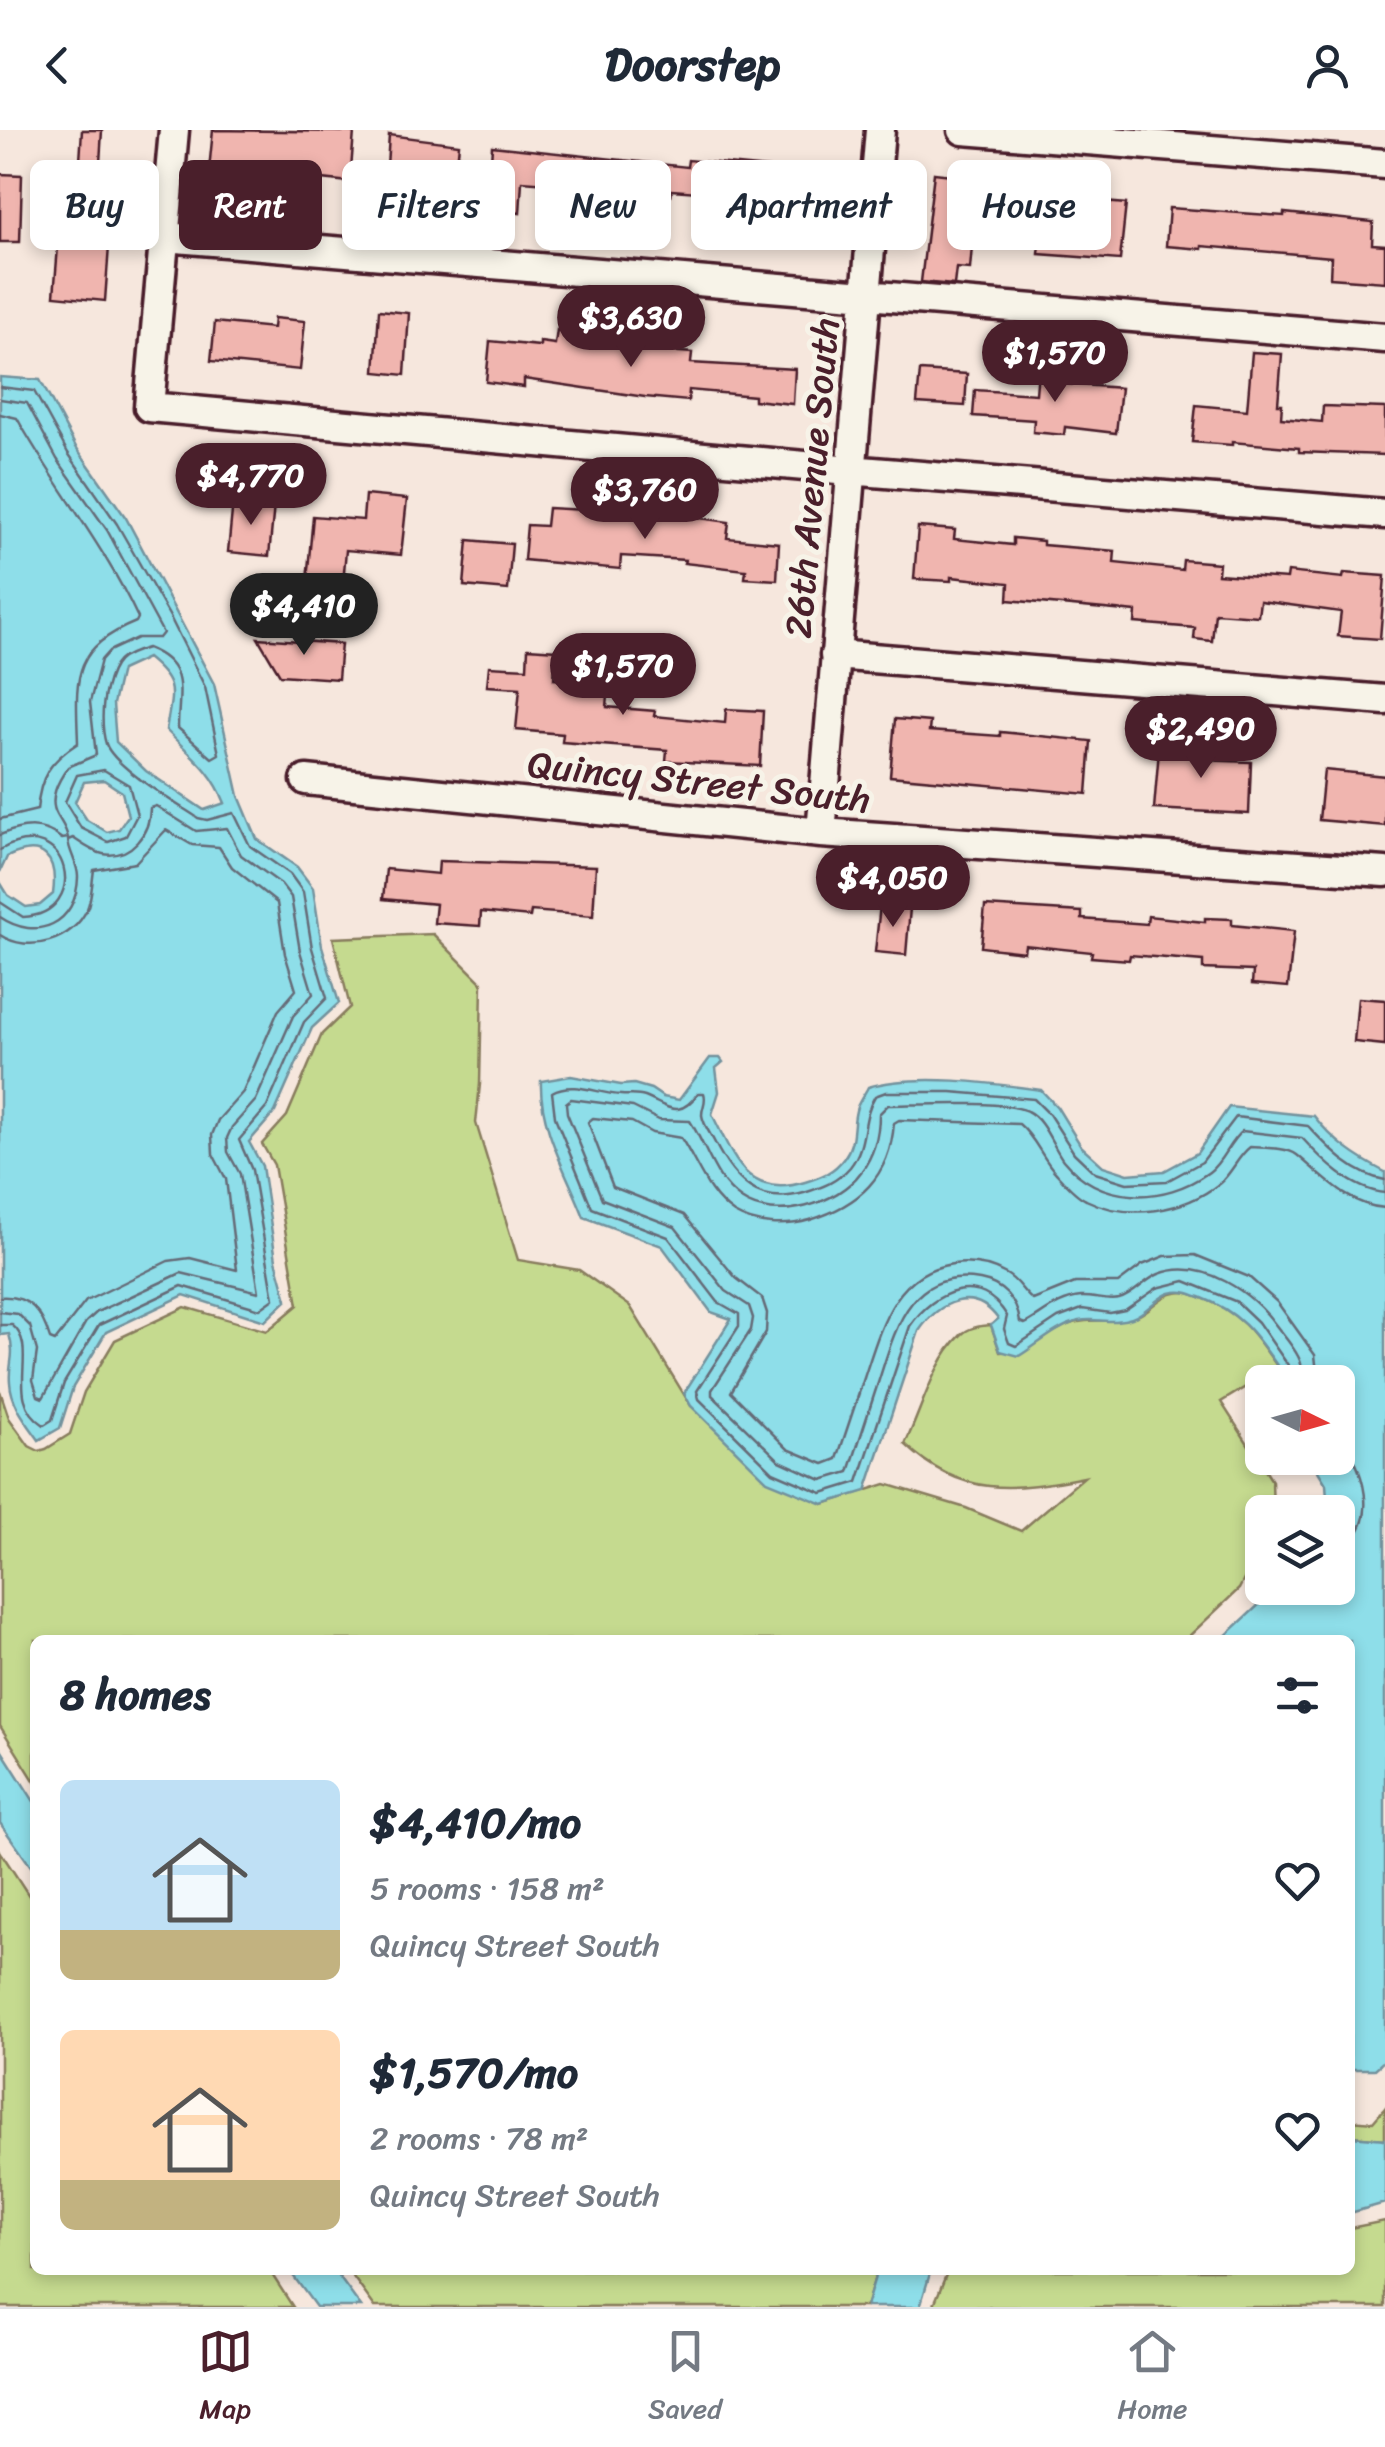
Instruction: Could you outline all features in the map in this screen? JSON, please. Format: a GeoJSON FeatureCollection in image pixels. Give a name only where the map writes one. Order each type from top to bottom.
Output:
{"type":"FeatureCollection","features":[{"type":"Feature","properties":{"kind":"street"},"geometry":{"type":"LineString","coordinates":[[174,130],[150,407],[1385,514]]}},
{"type":"Feature","properties":{"kind":"street","name":"26th Avenue South"},"geometry":{"type":"LineString","coordinates":[[821,833],[880,130]]}},
{"type":"Feature","properties":{"kind":"street"},"geometry":{"type":"LineString","coordinates":[[963,130],[1174,138],[1385,164]]}},
{"type":"Feature","properties":{"kind":"street"},"geometry":{"type":"LineString","coordinates":[[164,237],[1385,338]]}},
{"type":"Feature","properties":{"kind":"street"},"geometry":{"type":"LineString","coordinates":[[835,654],[1385,700]]}},
{"type":"Feature","properties":{"kind":"street","name":"Quincy Street South"},"geometry":{"type":"LineString","coordinates":[[306,780],[821,833],[1385,872]]}},
{"type":"Feature","properties":{"kind":"green space"},"geometry":{"type":"Polygon","coordinates":[[[433,934],[482,983],[476,1123],[518,1260],[579,1270],[630,1306],[691,1406],[823,1504],[886,1484],[966,1508],[1021,1531],[1084,1477],[1034,1485],[989,1486],[947,1474],[905,1444],[935,1372],[961,1335],[991,1325],[1000,1352],[1023,1349],[1072,1323],[1139,1315],[1162,1298],[1179,1292],[1193,1294],[1228,1311],[1257,1338],[1276,1365],[1245,1365],[1245,1387],[1221,1402],[1245,1439],[1245,1475],[1268,1475],[1272,1481],[1272,1495],[1245,1495],[1245,1578],[1239,1589],[1190,1635],[30,1635],[30,1774],[0,1726],[0,1391],[9,1418],[29,1446],[39,1451],[46,1449],[70,1434],[84,1392],[115,1340],[185,1307],[267,1331],[298,1305],[274,1165],[262,1144],[287,1116],[322,1034],[350,1007],[333,938],[433,934]]]}},
{"type":"Feature","properties":{"kind":"green space"},"geometry":{"type":"Polygon","coordinates":[[[0,1851],[30,1897],[30,2275],[272,2275],[293,2307],[0,2307],[0,1851]]]}},
{"type":"Feature","properties":{"kind":"green space"},"geometry":{"type":"Polygon","coordinates":[[[1385,2108],[1385,2139],[1355,2136],[1355,2120],[1373,2122],[1385,2108]]]}},
{"type":"Feature","properties":{"kind":"green space"},"geometry":{"type":"Polygon","coordinates":[[[1385,2221],[1385,2307],[933,2307],[946,2275],[1355,2275],[1355,2227],[1385,2221]]]}},
{"type":"Feature","properties":{"kind":"green space"},"geometry":{"type":"Polygon","coordinates":[[[352,2275],[876,2275],[866,2307],[375,2307],[352,2275]]]}},
{"type":"Feature","properties":{"kind":"water"},"geometry":{"type":"Polygon","coordinates":[[[0,377],[40,380],[76,447],[126,518],[214,684],[239,796],[257,839],[297,867],[313,888],[322,946],[339,1003],[312,1028],[275,1112],[249,1142],[262,1166],[276,1260],[287,1300],[265,1321],[184,1295],[106,1332],[73,1387],[60,1428],[39,1440],[13,1398],[11,1342],[9,1334],[0,1335],[0,882],[8,895],[26,907],[40,905],[53,894],[54,881],[50,862],[39,851],[7,857],[0,872],[0,377]],[[147,658],[121,670],[113,704],[116,742],[146,771],[204,810],[225,803],[207,771],[166,730],[169,682],[147,658]],[[104,780],[84,782],[75,802],[87,820],[107,832],[119,829],[128,816],[122,792],[104,780]]]}},
{"type":"Feature","properties":{"kind":"water"},"geometry":{"type":"Polygon","coordinates":[[[710,1058],[720,1058],[723,1062],[716,1068],[719,1092],[712,1114],[736,1160],[756,1180],[769,1185],[805,1182],[840,1163],[851,1145],[857,1107],[868,1087],[930,1080],[1041,1090],[1057,1107],[1081,1146],[1103,1166],[1128,1174],[1164,1171],[1197,1153],[1229,1107],[1314,1116],[1346,1148],[1385,1172],[1385,2060],[1375,2069],[1355,2069],[1355,1635],[1226,1635],[1259,1605],[1355,1605],[1355,1495],[1327,1495],[1320,1475],[1355,1475],[1355,1365],[1277,1365],[1238,1319],[1215,1303],[1185,1292],[1165,1295],[1132,1318],[1071,1324],[1019,1356],[1000,1351],[991,1325],[998,1319],[988,1309],[978,1302],[957,1301],[936,1312],[919,1331],[866,1491],[823,1504],[767,1481],[691,1406],[684,1393],[731,1319],[711,1312],[662,1246],[584,1217],[550,1133],[541,1081],[571,1076],[634,1084],[679,1100],[710,1058]]]}},
{"type":"Feature","properties":{"kind":"water"},"geometry":{"type":"Polygon","coordinates":[[[0,1748],[30,1795],[30,1865],[0,1823],[0,1748]]]}},
{"type":"Feature","properties":{"kind":"water"},"geometry":{"type":"Polygon","coordinates":[[[1355,2136],[1385,2139],[1385,2203],[1355,2212],[1355,2136]]]}},
{"type":"Feature","properties":{"kind":"water"},"geometry":{"type":"Polygon","coordinates":[[[293,2275],[338,2275],[361,2307],[316,2307],[293,2275]]]}},
{"type":"Feature","properties":{"kind":"water"},"geometry":{"type":"Polygon","coordinates":[[[876,2275],[930,2275],[920,2307],[866,2307],[876,2275]]]}},
{"type":"Feature","properties":{"kind":"building"},"geometry":{"type":"Polygon","coordinates":[[[82,130],[102,130],[100,160],[80,160],[82,130]]]}},
{"type":"Feature","properties":{"kind":"building"},"geometry":{"type":"Polygon","coordinates":[[[213,130],[354,132],[352,160],[342,160],[342,181],[322,179],[322,160],[210,160],[213,130]]]}},
{"type":"Feature","properties":{"kind":"building"},"geometry":{"type":"Polygon","coordinates":[[[389,135],[459,144],[457,160],[387,160],[389,135]]]}},
{"type":"Feature","properties":{"kind":"building"},"geometry":{"type":"Polygon","coordinates":[[[492,146],[622,160],[535,160],[535,182],[522,181],[520,213],[515,212],[515,160],[491,160],[492,146]]]}},
{"type":"Feature","properties":{"kind":"building"},"geometry":{"type":"Polygon","coordinates":[[[691,160],[691,191],[672,190],[671,196],[671,165],[687,167],[691,160]]]}},
{"type":"Feature","properties":{"kind":"building"},"geometry":{"type":"Polygon","coordinates":[[[934,173],[947,174],[947,250],[972,250],[970,269],[956,268],[954,285],[921,282],[934,173]]]}},
{"type":"Feature","properties":{"kind":"building"},"geometry":{"type":"Polygon","coordinates":[[[0,174],[22,175],[20,242],[0,242],[0,174]]]}},
{"type":"Feature","properties":{"kind":"building"},"geometry":{"type":"Polygon","coordinates":[[[1111,203],[1126,204],[1120,260],[1039,254],[1039,250],[1111,250],[1111,203]]]}},
{"type":"Feature","properties":{"kind":"building"},"geometry":{"type":"Polygon","coordinates":[[[1169,208],[1373,222],[1372,244],[1385,245],[1385,282],[1330,278],[1331,257],[1166,246],[1169,208]]]}},
{"type":"Feature","properties":{"kind":"building"},"geometry":{"type":"Polygon","coordinates":[[[58,250],[109,250],[105,301],[54,296],[58,250]]]}},
{"type":"Feature","properties":{"kind":"building"},"geometry":{"type":"Polygon","coordinates":[[[379,310],[409,313],[405,375],[375,372],[379,310]]]}},
{"type":"Feature","properties":{"kind":"building"},"geometry":{"type":"Polygon","coordinates":[[[274,318],[305,321],[300,370],[211,361],[215,322],[273,328],[274,318]]]}},
{"type":"Feature","properties":{"kind":"building"},"geometry":{"type":"Polygon","coordinates":[[[557,330],[626,338],[625,347],[692,353],[691,363],[795,369],[793,404],[689,390],[688,401],[524,379],[524,387],[486,382],[490,341],[555,344],[557,330]]]}},
{"type":"Feature","properties":{"kind":"building"},"geometry":{"type":"Polygon","coordinates":[[[1252,352],[1282,354],[1278,404],[1282,404],[1281,418],[1322,422],[1323,406],[1385,408],[1385,455],[1192,442],[1196,405],[1247,410],[1252,352]]]}},
{"type":"Feature","properties":{"kind":"building"},"geometry":{"type":"Polygon","coordinates":[[[1038,370],[1070,373],[1069,384],[1121,388],[1116,433],[1065,427],[1064,435],[1033,432],[1034,420],[973,416],[975,390],[1036,394],[1038,370]]]}},
{"type":"Feature","properties":{"kind":"building"},"geometry":{"type":"Polygon","coordinates":[[[920,371],[967,374],[965,406],[917,403],[920,371]]]}},
{"type":"Feature","properties":{"kind":"building"},"geometry":{"type":"Polygon","coordinates":[[[365,495],[407,499],[401,555],[346,550],[342,594],[306,591],[313,516],[363,520],[365,495]]]}},
{"type":"Feature","properties":{"kind":"building"},"geometry":{"type":"Polygon","coordinates":[[[233,501],[274,505],[269,556],[228,552],[233,501]]]}},
{"type":"Feature","properties":{"kind":"building"},"geometry":{"type":"Polygon","coordinates":[[[548,508],[678,515],[729,522],[727,538],[779,543],[777,580],[745,578],[746,570],[684,563],[685,560],[621,556],[620,569],[524,560],[527,525],[546,526],[548,508]]]}},
{"type":"Feature","properties":{"kind":"building"},"geometry":{"type":"Polygon","coordinates":[[[918,527],[955,530],[954,539],[1013,545],[1013,538],[1043,541],[1043,545],[1115,551],[1114,563],[1182,570],[1183,560],[1219,563],[1218,574],[1287,579],[1288,572],[1343,578],[1344,573],[1385,576],[1380,639],[1338,636],[1341,612],[1260,601],[1258,616],[1215,613],[1212,641],[1194,639],[1195,628],[1135,623],[1136,612],[1008,600],[1009,583],[951,577],[951,581],[914,579],[918,527]]]}},
{"type":"Feature","properties":{"kind":"building"},"geometry":{"type":"Polygon","coordinates":[[[468,540],[512,544],[508,590],[464,586],[468,540]]]}},
{"type":"Feature","properties":{"kind":"building"},"geometry":{"type":"Polygon","coordinates":[[[258,638],[341,644],[338,679],[280,675],[258,638]]]}},
{"type":"Feature","properties":{"kind":"building"},"geometry":{"type":"Polygon","coordinates":[[[528,648],[556,650],[554,679],[609,684],[607,707],[725,723],[726,709],[763,711],[760,766],[666,761],[667,750],[562,742],[563,734],[516,730],[520,688],[487,686],[489,666],[527,668],[528,648]]]}},
{"type":"Feature","properties":{"kind":"building"},"geometry":{"type":"Polygon","coordinates":[[[895,719],[930,722],[929,731],[1000,736],[1000,732],[1091,741],[1087,794],[890,776],[895,719]]]}},
{"type":"Feature","properties":{"kind":"building"},"geometry":{"type":"Polygon","coordinates":[[[1182,733],[1202,735],[1200,760],[1251,762],[1249,814],[1154,809],[1159,750],[1180,752],[1182,733]]]}},
{"type":"Feature","properties":{"kind":"building"},"geometry":{"type":"Polygon","coordinates":[[[1324,770],[1385,776],[1385,826],[1319,820],[1324,770]]]}},
{"type":"Feature","properties":{"kind":"building"},"geometry":{"type":"Polygon","coordinates":[[[439,861],[596,866],[593,916],[531,911],[530,917],[481,912],[480,926],[434,923],[436,904],[383,899],[386,869],[438,874],[439,861]]]}},
{"type":"Feature","properties":{"kind":"building"},"geometry":{"type":"Polygon","coordinates":[[[880,905],[910,908],[906,955],[875,952],[880,905]]]}},
{"type":"Feature","properties":{"kind":"building"},"geometry":{"type":"Polygon","coordinates":[[[985,906],[1082,912],[1082,919],[1147,924],[1148,916],[1205,922],[1205,918],[1232,919],[1232,925],[1294,931],[1288,987],[1252,984],[1253,971],[1203,969],[1203,961],[1130,955],[1129,960],[1091,957],[1092,952],[1025,945],[1024,952],[981,947],[985,906]]]}},
{"type":"Feature","properties":{"kind":"building"},"geometry":{"type":"Polygon","coordinates":[[[1358,998],[1385,1000],[1385,1045],[1354,1042],[1358,998]]]}}]}
